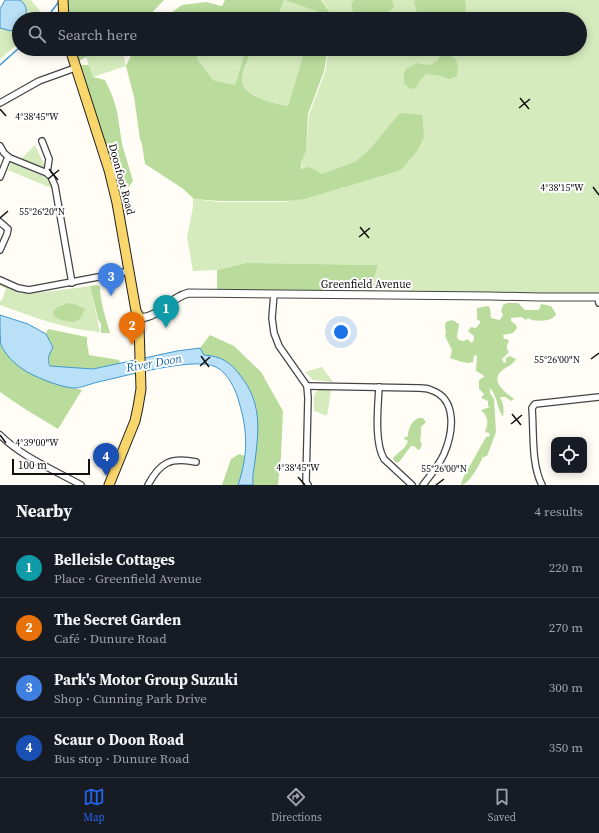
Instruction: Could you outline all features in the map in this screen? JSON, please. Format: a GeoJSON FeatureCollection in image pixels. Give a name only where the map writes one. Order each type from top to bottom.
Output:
{"type":"FeatureCollection","features":[{"type":"Feature","properties":{"kind":"main road"},"geometry":{"type":"LineString","coordinates":[[63,0],[64,12]]}},
{"type":"Feature","properties":{"kind":"main road","name":"Doonfoot Road"},"geometry":{"type":"LineString","coordinates":[[72,56],[116,196],[136,311],[140,318],[141,389],[138,407],[109,485]]}},
{"type":"Feature","properties":{"kind":"street"},"geometry":{"type":"LineString","coordinates":[[0,103],[39,81],[75,68]]}},
{"type":"Feature","properties":{"kind":"street"},"geometry":{"type":"LineString","coordinates":[[42,141],[49,159],[47,173]]}},
{"type":"Feature","properties":{"kind":"street"},"geometry":{"type":"LineString","coordinates":[[0,146],[8,157],[47,173],[51,177],[55,186],[72,282]]}},
{"type":"Feature","properties":{"kind":"street"},"geometry":{"type":"LineString","coordinates":[[0,177],[8,157]]}},
{"type":"Feature","properties":{"kind":"street"},"geometry":{"type":"LineString","coordinates":[[0,222],[8,229],[0,250]]}},
{"type":"Feature","properties":{"kind":"street"},"geometry":{"type":"LineString","coordinates":[[0,280],[18,288],[29,290],[130,271]]}},
{"type":"Feature","properties":{"kind":"street","name":"Greenfield Avenue"},"geometry":{"type":"LineString","coordinates":[[140,318],[147,317],[160,311],[177,298],[189,293],[491,296],[599,299]]}},
{"type":"Feature","properties":{"kind":"street"},"geometry":{"type":"LineString","coordinates":[[274,294],[272,318],[274,333],[279,346],[307,386],[306,482],[308,485]]}},
{"type":"Feature","properties":{"kind":"street"},"geometry":{"type":"LineString","coordinates":[[307,386],[419,388],[430,389],[438,393],[448,404],[452,416],[451,431],[444,454],[435,470],[423,485]]}},
{"type":"Feature","properties":{"kind":"street"},"geometry":{"type":"LineString","coordinates":[[379,387],[378,439],[381,454],[384,459],[412,485]]}},
{"type":"Feature","properties":{"kind":"street"},"geometry":{"type":"LineString","coordinates":[[542,485],[535,464],[532,408],[535,404],[599,396]]}},
{"type":"Feature","properties":{"kind":"street"},"geometry":{"type":"LineString","coordinates":[[0,435],[8,443],[25,455],[81,485]]}},
{"type":"Feature","properties":{"kind":"street"},"geometry":{"type":"LineString","coordinates":[[148,485],[159,468],[166,462],[185,459],[196,462]]}},
{"type":"Feature","properties":{"kind":"green space"},"geometry":{"type":"Polygon","coordinates":[[[20,0],[31,0],[41,12],[24,12],[22,1],[20,0]]]}},
{"type":"Feature","properties":{"kind":"green space"},"geometry":{"type":"Polygon","coordinates":[[[68,0],[164,0],[153,12],[67,12],[68,0]]]}},
{"type":"Feature","properties":{"kind":"green space"},"geometry":{"type":"Polygon","coordinates":[[[225,0],[284,0],[280,12],[172,12],[182,5],[206,2],[222,6],[225,0]]]}},
{"type":"Feature","properties":{"kind":"green space"},"geometry":{"type":"Polygon","coordinates":[[[284,0],[318,11],[318,12],[280,12],[284,0]]]}},
{"type":"Feature","properties":{"kind":"green space"},"geometry":{"type":"Polygon","coordinates":[[[284,0],[321,0],[330,12],[317,11],[284,0]]]}},
{"type":"Feature","properties":{"kind":"green space"},"geometry":{"type":"Polygon","coordinates":[[[322,0],[599,0],[599,294],[378,295],[373,281],[378,265],[246,263],[217,270],[193,271],[187,237],[193,207],[193,199],[220,202],[287,202],[302,169],[301,162],[306,151],[309,115],[325,72],[328,56],[587,56],[587,12],[330,12],[322,0]]]}},
{"type":"Feature","properties":{"kind":"green space"},"geometry":{"type":"Polygon","coordinates":[[[354,0],[392,0],[394,7],[389,12],[353,12],[351,5],[354,0]]]}},
{"type":"Feature","properties":{"kind":"green space"},"geometry":{"type":"Polygon","coordinates":[[[465,0],[466,10],[465,12],[417,12],[414,1],[465,0]]]}},
{"type":"Feature","properties":{"kind":"green space"},"geometry":{"type":"Polygon","coordinates":[[[0,28],[11,31],[12,49],[0,59],[0,28]]]}},
{"type":"Feature","properties":{"kind":"green space"},"geometry":{"type":"Polygon","coordinates":[[[75,56],[89,56],[86,57],[77,62],[75,56]]]}},
{"type":"Feature","properties":{"kind":"green space"},"geometry":{"type":"Polygon","coordinates":[[[124,56],[126,66],[93,77],[86,57],[124,56]]]}},
{"type":"Feature","properties":{"kind":"green space"},"geometry":{"type":"Polygon","coordinates":[[[131,56],[197,56],[198,60],[213,80],[235,85],[244,56],[249,56],[242,79],[243,85],[247,91],[267,101],[288,106],[303,56],[327,56],[324,71],[308,114],[306,152],[301,162],[301,169],[309,167],[322,174],[355,162],[370,149],[400,113],[422,115],[424,137],[417,151],[401,170],[304,199],[286,201],[220,201],[194,199],[182,188],[145,164],[134,97],[126,66],[131,56]]]}},
{"type":"Feature","properties":{"kind":"green space"},"geometry":{"type":"Polygon","coordinates":[[[197,56],[244,56],[235,85],[213,80],[198,60],[197,56]]]}},
{"type":"Feature","properties":{"kind":"green space"},"geometry":{"type":"Polygon","coordinates":[[[249,56],[303,56],[288,106],[267,101],[247,91],[243,85],[242,79],[249,56]]]}},
{"type":"Feature","properties":{"kind":"green space"},"geometry":{"type":"Polygon","coordinates":[[[440,56],[451,56],[455,58],[458,66],[457,76],[449,79],[442,76],[426,74],[420,80],[415,89],[409,88],[404,83],[406,69],[417,63],[427,65],[438,60],[440,56]]]}},
{"type":"Feature","properties":{"kind":"green space"},"geometry":{"type":"Polygon","coordinates":[[[80,65],[89,65],[93,77],[105,80],[117,111],[122,144],[133,181],[118,203],[78,68],[80,65]]]}},
{"type":"Feature","properties":{"kind":"green space"},"geometry":{"type":"Polygon","coordinates":[[[35,145],[45,166],[43,169],[21,159],[35,145]]]}},
{"type":"Feature","properties":{"kind":"green space"},"geometry":{"type":"Polygon","coordinates":[[[11,163],[45,177],[50,183],[51,188],[8,170],[11,163]]]}},
{"type":"Feature","properties":{"kind":"green space"},"geometry":{"type":"Polygon","coordinates":[[[246,263],[378,265],[373,281],[378,295],[217,294],[217,270],[246,263]]]}},
{"type":"Feature","properties":{"kind":"green space"},"geometry":{"type":"Polygon","coordinates":[[[0,282],[19,292],[30,294],[90,286],[100,332],[61,325],[0,305],[0,301],[2,300],[6,289],[0,286],[0,282]],[[63,304],[54,311],[64,319],[72,322],[79,320],[82,316],[63,304]]]}},
{"type":"Feature","properties":{"kind":"green space"},"geometry":{"type":"Polygon","coordinates":[[[97,285],[100,287],[102,304],[110,333],[101,333],[101,324],[98,319],[90,286],[97,285]]]}},
{"type":"Feature","properties":{"kind":"green space"},"geometry":{"type":"Polygon","coordinates":[[[68,303],[85,309],[80,319],[72,322],[55,317],[53,312],[60,306],[68,303]]]}},
{"type":"Feature","properties":{"kind":"green space"},"geometry":{"type":"Polygon","coordinates":[[[507,303],[518,303],[525,310],[539,310],[541,304],[551,306],[556,314],[551,319],[543,321],[536,321],[528,318],[526,320],[521,317],[511,318],[511,321],[517,328],[513,333],[503,335],[504,339],[509,341],[507,348],[509,352],[502,359],[504,363],[506,362],[506,358],[510,356],[516,359],[512,364],[499,373],[498,381],[506,393],[514,399],[511,401],[505,397],[500,397],[504,412],[503,417],[490,388],[490,393],[494,399],[496,432],[487,456],[483,457],[477,469],[468,481],[462,485],[463,478],[486,437],[490,436],[489,433],[485,432],[487,420],[481,410],[490,407],[488,406],[488,401],[481,398],[484,394],[479,389],[479,380],[484,377],[476,371],[477,355],[474,356],[473,362],[469,363],[450,358],[452,350],[445,336],[445,326],[446,322],[452,320],[459,324],[457,337],[459,340],[464,341],[467,339],[472,343],[474,336],[468,331],[471,327],[476,328],[480,323],[477,319],[477,308],[488,306],[490,308],[491,318],[500,320],[503,315],[501,311],[503,305],[507,303]]]}},
{"type":"Feature","properties":{"kind":"green space"},"geometry":{"type":"Polygon","coordinates":[[[48,329],[87,337],[89,355],[119,360],[120,363],[93,369],[50,366],[48,357],[53,347],[46,334],[48,329]]]}},
{"type":"Feature","properties":{"kind":"green space"},"geometry":{"type":"Polygon","coordinates":[[[0,335],[56,383],[82,390],[58,429],[0,392],[0,335]]]}},
{"type":"Feature","properties":{"kind":"green space"},"geometry":{"type":"Polygon","coordinates":[[[210,335],[234,346],[261,372],[283,411],[278,485],[253,485],[252,475],[255,464],[257,408],[215,356],[204,355],[200,348],[210,335]]]}},
{"type":"Feature","properties":{"kind":"green space"},"geometry":{"type":"Polygon","coordinates":[[[322,367],[333,382],[313,380],[305,372],[322,367]]]}},
{"type":"Feature","properties":{"kind":"green space"},"geometry":{"type":"Polygon","coordinates":[[[318,390],[331,390],[327,416],[314,411],[314,397],[318,390]]]}},
{"type":"Feature","properties":{"kind":"green space"},"geometry":{"type":"Polygon","coordinates":[[[419,418],[423,418],[426,422],[421,427],[420,440],[422,445],[420,449],[418,450],[414,446],[411,446],[399,462],[396,463],[393,458],[406,446],[408,441],[404,438],[408,436],[412,423],[419,418]]]}},
{"type":"Feature","properties":{"kind":"green space"},"geometry":{"type":"Polygon","coordinates":[[[239,454],[245,456],[243,470],[238,485],[222,485],[231,459],[239,454]]]}},
{"type":"Feature","properties":{"kind":"water"},"geometry":{"type":"Polygon","coordinates":[[[5,0],[20,0],[24,4],[26,12],[12,12],[11,31],[0,28],[0,9],[5,0]]]}},
{"type":"Feature","properties":{"kind":"water","name":"River Doon"},"geometry":{"type":"Polygon","coordinates":[[[0,315],[28,324],[46,334],[53,347],[48,358],[50,366],[93,369],[177,351],[200,348],[204,355],[225,360],[236,370],[247,385],[255,406],[258,427],[253,485],[238,485],[244,464],[246,444],[244,423],[238,397],[231,382],[224,373],[216,367],[206,364],[192,364],[158,368],[80,387],[64,387],[31,374],[18,366],[10,358],[1,345],[0,315]]]}},
{"type":"Feature","properties":{"kind":"waterway"},"geometry":{"type":"LineString","coordinates":[[51,12],[60,0]]}},
{"type":"Feature","properties":{"kind":"waterway"},"geometry":{"type":"LineString","coordinates":[[0,65],[12,54]]}},
{"type":"Feature","properties":{"kind":"place","name":"Park's Motor Group Suzuki"},"geometry":{"type":"Point","coordinates":[111,296]}},
{"type":"Feature","properties":{"kind":"place","name":"Belleisle Cottages"},"geometry":{"type":"Point","coordinates":[166,328]}},
{"type":"Feature","properties":{"kind":"place","name":"The Secret Garden"},"geometry":{"type":"Point","coordinates":[132,345]}},
{"type":"Feature","properties":{"kind":"place","name":"Scaur o Doon Road"},"geometry":{"type":"Point","coordinates":[106,476]}}]}
